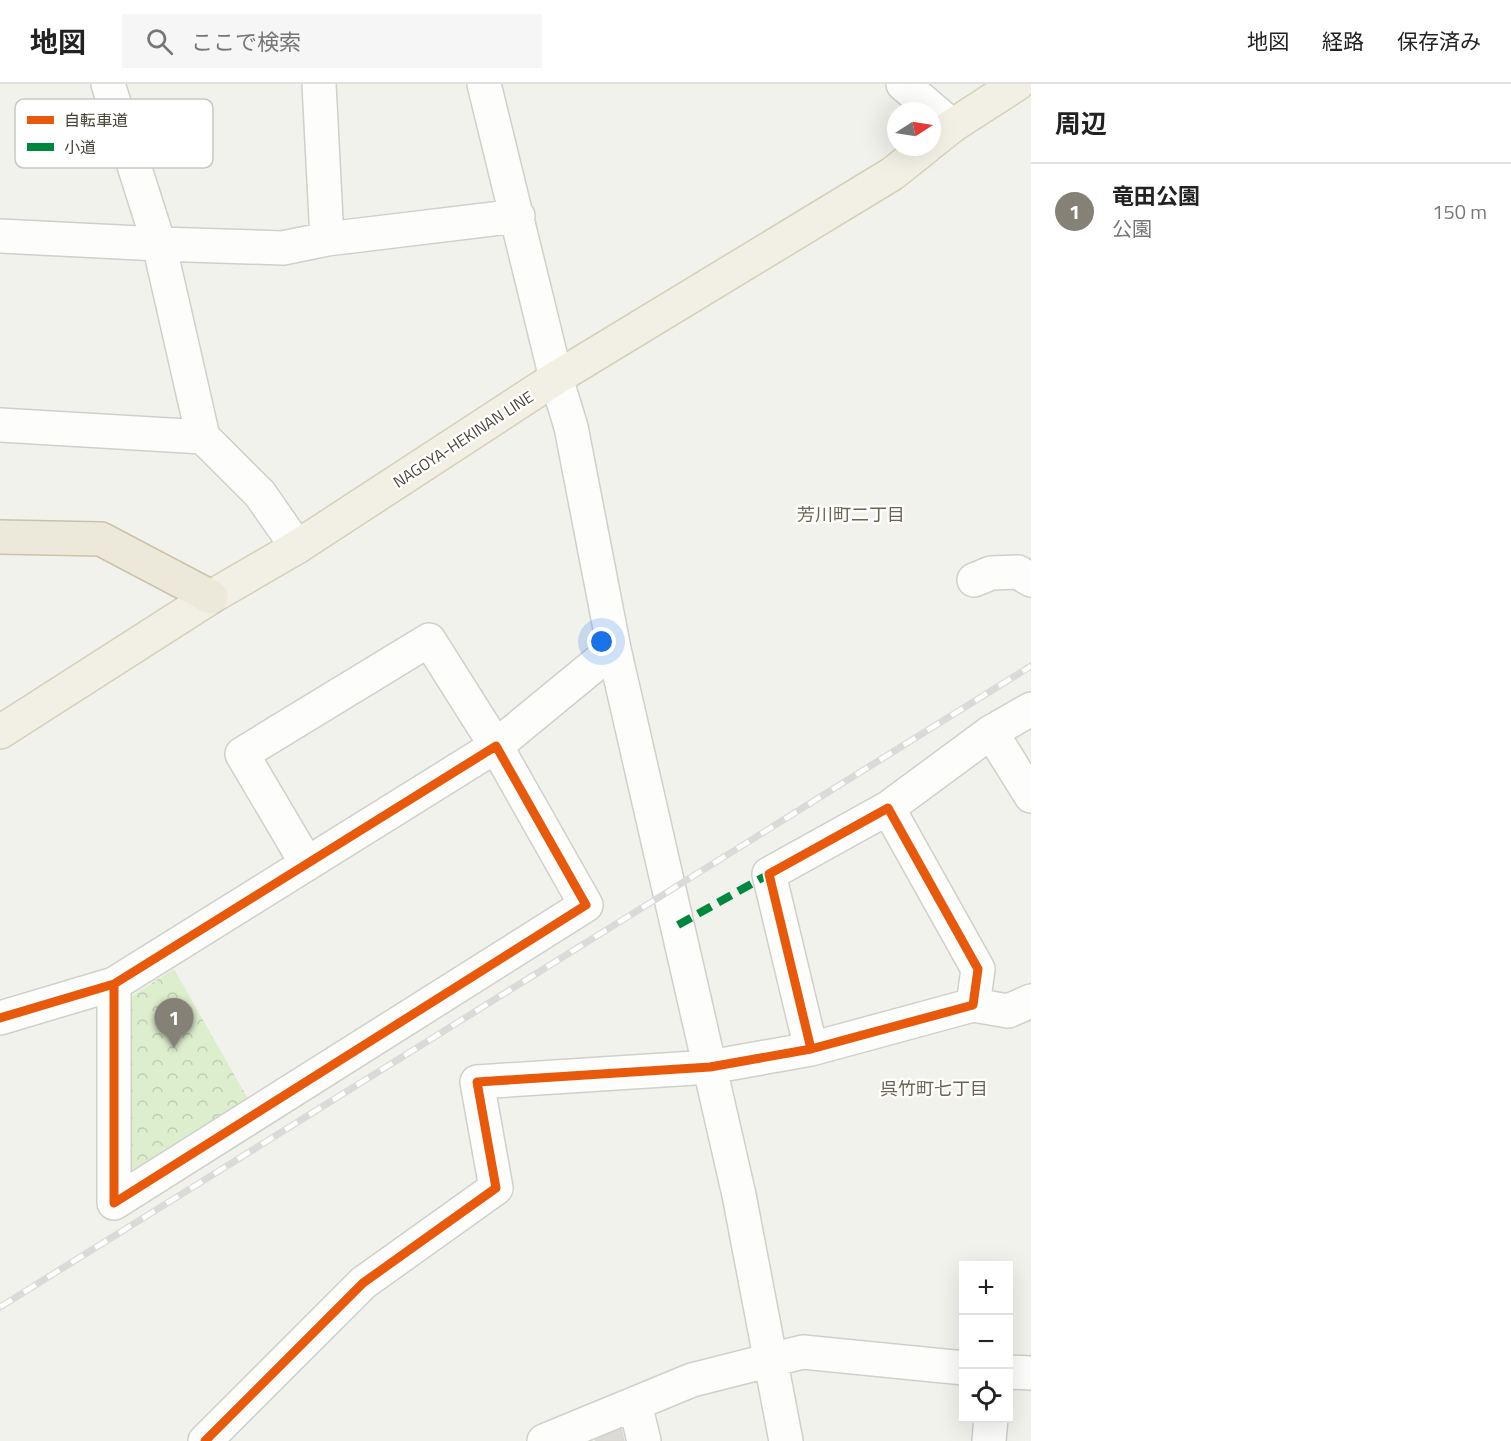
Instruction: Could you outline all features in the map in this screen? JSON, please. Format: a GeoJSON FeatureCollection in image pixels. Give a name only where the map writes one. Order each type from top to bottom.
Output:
{"type":"FeatureCollection","features":[{"type":"Feature","properties":{"kind":"highway"},"geometry":{"type":"LineString","coordinates":[[0,537],[101,539],[211,597]]}},
{"type":"Feature","properties":{"kind":"main road"},"geometry":{"type":"LineString","coordinates":[[942,134],[1017,84]]}},
{"type":"Feature","properties":{"kind":"main road","name":"NAGOYA-HEKINAN LINE"},"geometry":{"type":"LineString","coordinates":[[0,732],[211,597],[297,547],[556,378],[882,180],[914,156]]}},
{"type":"Feature","properties":{"kind":"street"},"geometry":{"type":"LineString","coordinates":[[108,84],[113,99]]}},
{"type":"Feature","properties":{"kind":"street"},"geometry":{"type":"LineString","coordinates":[[319,84],[327,239]]}},
{"type":"Feature","properties":{"kind":"street"},"geometry":{"type":"LineString","coordinates":[[484,84],[556,378],[572,427],[614,649],[739,1195],[786,1441]]}},
{"type":"Feature","properties":{"kind":"street"},"geometry":{"type":"LineString","coordinates":[[903,84],[942,134]]}},
{"type":"Feature","properties":{"kind":"street"},"geometry":{"type":"LineString","coordinates":[[135,168],[159,244],[203,437],[260,494],[297,547]]}},
{"type":"Feature","properties":{"kind":"street"},"geometry":{"type":"LineString","coordinates":[[0,236],[283,248],[327,239],[518,216]]}},
{"type":"Feature","properties":{"kind":"street"},"geometry":{"type":"LineString","coordinates":[[0,425],[203,437]]}},
{"type":"Feature","properties":{"kind":"street"},"geometry":{"type":"LineString","coordinates":[[974,580],[992,573],[1018,572],[1031,580]]}},
{"type":"Feature","properties":{"kind":"street"},"geometry":{"type":"LineString","coordinates":[[114,984],[114,1203],[586,905],[496,746],[429,640],[242,754],[307,864]]}},
{"type":"Feature","properties":{"kind":"street"},"geometry":{"type":"LineString","coordinates":[[0,1018],[114,984],[496,746],[614,649]]}},
{"type":"Feature","properties":{"kind":"street"},"geometry":{"type":"LineString","coordinates":[[811,1049],[769,874],[888,808],[991,732],[1031,709]]}},
{"type":"Feature","properties":{"kind":"street"},"geometry":{"type":"LineString","coordinates":[[991,732],[1031,796]]}},
{"type":"Feature","properties":{"kind":"street"},"geometry":{"type":"LineString","coordinates":[[888,808],[978,969],[973,1005]]}},
{"type":"Feature","properties":{"kind":"street"},"geometry":{"type":"LineString","coordinates":[[205,1441],[363,1283],[496,1188],[477,1082],[710,1067],[811,1049],[973,1005],[1008,1011],[1031,1001]]}},
{"type":"Feature","properties":{"kind":"street"},"geometry":{"type":"LineString","coordinates":[[544,1441],[692,1380],[803,1352],[959,1368]]}},
{"type":"Feature","properties":{"kind":"street"},"geometry":{"type":"LineString","coordinates":[[1013,1372],[1031,1374]]}},
{"type":"Feature","properties":{"kind":"street"},"geometry":{"type":"LineString","coordinates":[[635,1404],[644,1441]]}},
{"type":"Feature","properties":{"kind":"street"},"geometry":{"type":"LineString","coordinates":[[989,1441],[991,1423]]}},
{"type":"Feature","properties":{"kind":"green space"},"geometry":{"type":"Polygon","coordinates":[[[174,969],[248,1099],[129,1179],[129,998],[174,969]]]}},
{"type":"Feature","properties":{"kind":"building"},"geometry":{"type":"Polygon","coordinates":[[[619,1420],[624,1441],[596,1441],[592,1427],[619,1420]]]}},
{"type":"Feature","properties":{"kind":"railway"},"geometry":{"type":"LineString","coordinates":[[0,1307],[1031,666]]}},
{"type":"Feature","properties":{"kind":"marked path"},"geometry":{"type":"LineString","coordinates":[[678,925],[769,874]]}},
{"type":"Feature","properties":{"kind":"cycle path"},"geometry":{"type":"LineString","coordinates":[[0,1018],[114,984],[496,746],[586,905],[114,1203],[114,984]]}},
{"type":"Feature","properties":{"kind":"cycle path"},"geometry":{"type":"LineString","coordinates":[[205,1441],[363,1283],[496,1188],[477,1082],[710,1067],[811,1049],[973,1005],[978,969],[888,808],[769,874],[811,1049]]}},
{"type":"Feature","properties":{"kind":"place","name":"竜田公園"},"geometry":{"type":"Point","coordinates":[174,1048]}},
{"type":"Feature","properties":{"kind":"district","name":"芳川町二丁目"},"geometry":{"type":"Point","coordinates":[851,515]}},
{"type":"Feature","properties":{"kind":"district","name":"呉竹町七丁目"},"geometry":{"type":"Point","coordinates":[934,1089]}}]}
